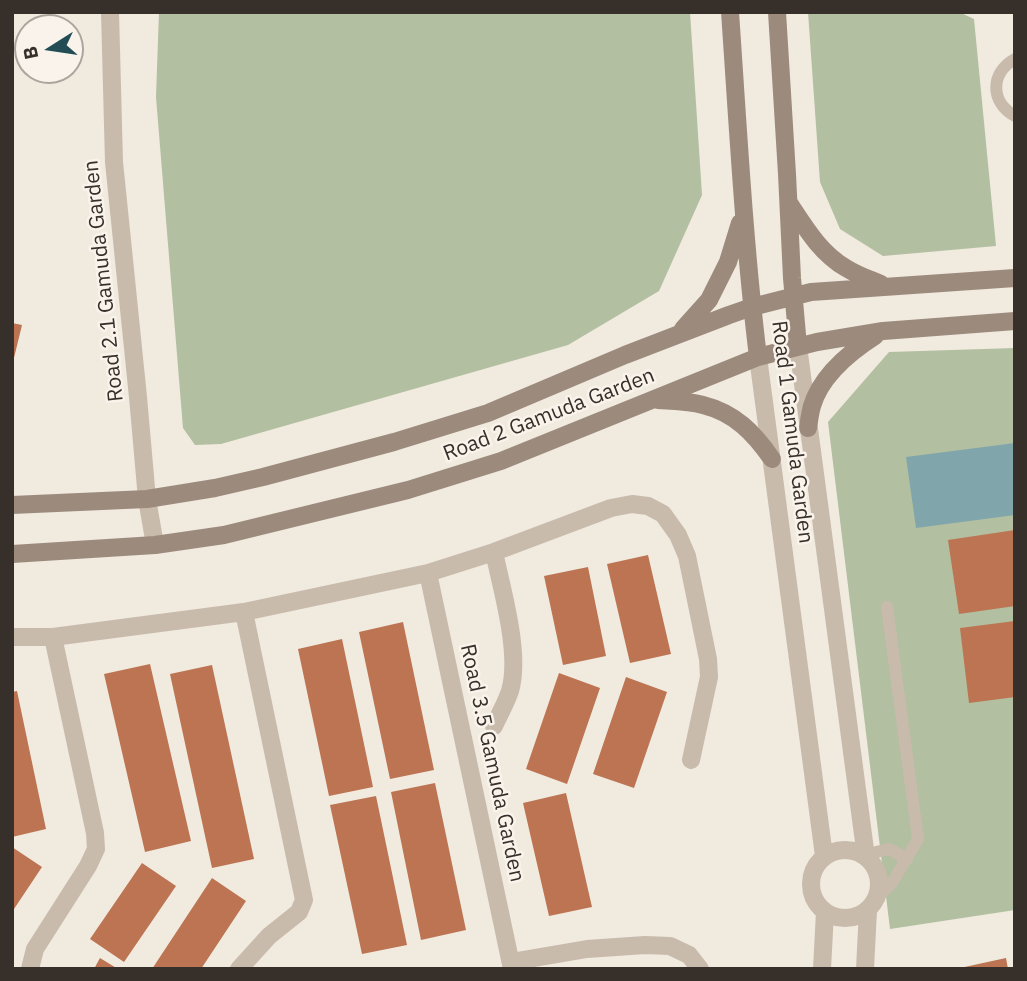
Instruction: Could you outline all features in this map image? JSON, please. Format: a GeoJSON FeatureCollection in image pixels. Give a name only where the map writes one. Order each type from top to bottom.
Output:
{"type":"FeatureCollection","features":[{"type":"Feature","properties":{"kind":"street","name":"Road 2.1 Gamuda Garden"},"geometry":{"type":"LineString","coordinates":[[110,12],[114,162],[147,499],[155,545]]}},
{"type":"Feature","properties":{"kind":"street","name":"Road 1 Gamuda Garden"},"geometry":{"type":"LineString","coordinates":[[730,12],[752,307],[824,856]]}},
{"type":"Feature","properties":{"kind":"street"},"geometry":{"type":"LineString","coordinates":[[777,12],[798,346]]}},
{"type":"Feature","properties":{"kind":"street"},"geometry":{"type":"LineString","coordinates":[[788,201],[811,236],[829,257],[847,269],[884,286],[1015,278]]}},
{"type":"Feature","properties":{"kind":"street"},"geometry":{"type":"LineString","coordinates":[[677,334],[697,315],[713,292],[728,262],[743,209]]}},
{"type":"Feature","properties":{"kind":"street","name":"Road 2 Gamuda Garden"},"geometry":{"type":"LineString","coordinates":[[12,505],[147,499],[262,477],[394,442],[488,413],[677,334],[752,307],[811,292],[884,286]]}},
{"type":"Feature","properties":{"kind":"street","name":"Road 2 Gamuda Garden"},"geometry":{"type":"LineString","coordinates":[[12,554],[155,545],[224,535],[408,489],[501,461],[758,357],[798,346],[883,331],[1015,321]]}},
{"type":"Feature","properties":{"kind":"street"},"geometry":{"type":"LineString","coordinates":[[808,428],[812,406],[831,374],[859,346],[883,331]]}},
{"type":"Feature","properties":{"kind":"street","name":"Road 1 Gamuda Garden"},"geometry":{"type":"LineString","coordinates":[[798,346],[868,859]]}},
{"type":"Feature","properties":{"kind":"street"},"geometry":{"type":"LineString","coordinates":[[655,400],[702,404],[723,412],[757,437],[772,458]]}},
{"type":"Feature","properties":{"kind":"street"},"geometry":{"type":"LineString","coordinates":[[12,637],[53,637],[244,612],[429,573],[611,508],[632,504],[648,506],[663,514],[678,535],[687,556],[708,659],[709,677],[691,760]]}},
{"type":"Feature","properties":{"kind":"street","name":"Road 3.5 Gamuda Garden"},"geometry":{"type":"LineString","coordinates":[[494,552],[513,647],[510,691],[494,726]]}},
{"type":"Feature","properties":{"kind":"street","name":"Road 3.5 Gamuda Garden"},"geometry":{"type":"LineString","coordinates":[[429,573],[512,966],[587,948],[645,945],[670,946],[689,955],[700,969]]}},
{"type":"Feature","properties":{"kind":"street"},"geometry":{"type":"LineString","coordinates":[[239,969],[269,936],[299,912],[304,901],[244,612]]}},
{"type":"Feature","properties":{"kind":"street"},"geometry":{"type":"LineString","coordinates":[[30,969],[35,949],[96,849],[95,833],[53,637]]}},
{"type":"Feature","properties":{"kind":"street"},"geometry":{"type":"LineString","coordinates":[[865,969],[872,903],[879,881],[868,859],[853,850],[838,850],[824,856],[814,869],[810,884],[814,900],[824,912],[839,918],[854,918],[872,903]]}},
{"type":"Feature","properties":{"kind":"street"},"geometry":{"type":"LineString","coordinates":[[822,969],[824,912]]}},
{"type":"Feature","properties":{"kind":"lane"},"geometry":{"type":"LineString","coordinates":[[1015,59],[999,73],[996,85],[997,97],[1003,107],[1015,116]]}},
{"type":"Feature","properties":{"kind":"lane"},"geometry":{"type":"LineString","coordinates":[[872,903],[892,883],[918,839],[887,607]]}},
{"type":"Feature","properties":{"kind":"lane"},"geometry":{"type":"LineString","coordinates":[[868,859],[876,852],[889,849],[907,859]]}},
{"type":"Feature","properties":{"kind":"green space"},"geometry":{"type":"Polygon","coordinates":[[[159,12],[690,12],[702,195],[659,291],[568,345],[221,444],[195,445],[183,428],[156,97],[159,12]]]}},
{"type":"Feature","properties":{"kind":"green space"},"geometry":{"type":"Polygon","coordinates":[[[808,12],[959,12],[974,19],[996,246],[883,256],[840,229],[820,182],[808,12]]]}},
{"type":"Feature","properties":{"kind":"green space"},"geometry":{"type":"Polygon","coordinates":[[[1015,348],[1015,910],[890,929],[828,422],[889,352],[1015,348]]]}},
{"type":"Feature","properties":{"kind":"water"},"geometry":{"type":"Polygon","coordinates":[[[1015,443],[1015,515],[916,528],[906,457],[1015,443]]]}},
{"type":"Feature","properties":{"kind":"building"},"geometry":{"type":"Polygon","coordinates":[[[12,323],[22,325],[13,362],[12,362],[12,323]]]}},
{"type":"Feature","properties":{"kind":"building"},"geometry":{"type":"Polygon","coordinates":[[[1015,530],[1015,606],[959,614],[948,540],[1015,530]]]}},
{"type":"Feature","properties":{"kind":"building"},"geometry":{"type":"Polygon","coordinates":[[[648,555],[671,654],[630,663],[607,564],[648,555]]]}},
{"type":"Feature","properties":{"kind":"building"},"geometry":{"type":"Polygon","coordinates":[[[588,567],[606,656],[563,665],[544,576],[588,567]]]}},
{"type":"Feature","properties":{"kind":"building"},"geometry":{"type":"Polygon","coordinates":[[[1015,621],[1015,697],[969,703],[960,628],[1015,621]]]}},
{"type":"Feature","properties":{"kind":"building"},"geometry":{"type":"Polygon","coordinates":[[[403,622],[434,770],[390,779],[359,632],[403,622]]]}},
{"type":"Feature","properties":{"kind":"building"},"geometry":{"type":"Polygon","coordinates":[[[342,639],[373,787],[329,796],[298,649],[342,639]]]}},
{"type":"Feature","properties":{"kind":"building"},"geometry":{"type":"Polygon","coordinates":[[[150,664],[191,841],[145,852],[104,674],[150,664]]]}},
{"type":"Feature","properties":{"kind":"building"},"geometry":{"type":"Polygon","coordinates":[[[212,665],[254,859],[212,868],[170,674],[212,665]]]}},
{"type":"Feature","properties":{"kind":"building"},"geometry":{"type":"Polygon","coordinates":[[[559,673],[600,688],[567,784],[526,769],[559,673]]]}},
{"type":"Feature","properties":{"kind":"building"},"geometry":{"type":"Polygon","coordinates":[[[626,677],[667,692],[634,788],[593,774],[626,677]]]}},
{"type":"Feature","properties":{"kind":"building"},"geometry":{"type":"Polygon","coordinates":[[[17,691],[46,829],[12,837],[12,692],[17,691]]]}},
{"type":"Feature","properties":{"kind":"building"},"geometry":{"type":"Polygon","coordinates":[[[435,783],[466,930],[421,940],[391,792],[435,783]]]}},
{"type":"Feature","properties":{"kind":"building"},"geometry":{"type":"Polygon","coordinates":[[[566,793],[592,907],[549,916],[523,803],[566,793]]]}},
{"type":"Feature","properties":{"kind":"building"},"geometry":{"type":"Polygon","coordinates":[[[376,796],[407,945],[362,954],[330,805],[376,796]]]}},
{"type":"Feature","properties":{"kind":"building"},"geometry":{"type":"Polygon","coordinates":[[[12,847],[42,867],[12,912],[12,847]]]}},
{"type":"Feature","properties":{"kind":"building"},"geometry":{"type":"Polygon","coordinates":[[[142,863],[176,886],[124,962],[90,939],[142,863]]]}},
{"type":"Feature","properties":{"kind":"building"},"geometry":{"type":"Polygon","coordinates":[[[212,878],[246,901],[201,969],[152,969],[212,878]]]}},
{"type":"Feature","properties":{"kind":"building"},"geometry":{"type":"Polygon","coordinates":[[[100,958],[118,969],[94,969],[100,958]]]}},
{"type":"Feature","properties":{"kind":"building"},"geometry":{"type":"Polygon","coordinates":[[[1006,958],[1008,969],[960,969],[960,968],[1006,958]]]}}]}
